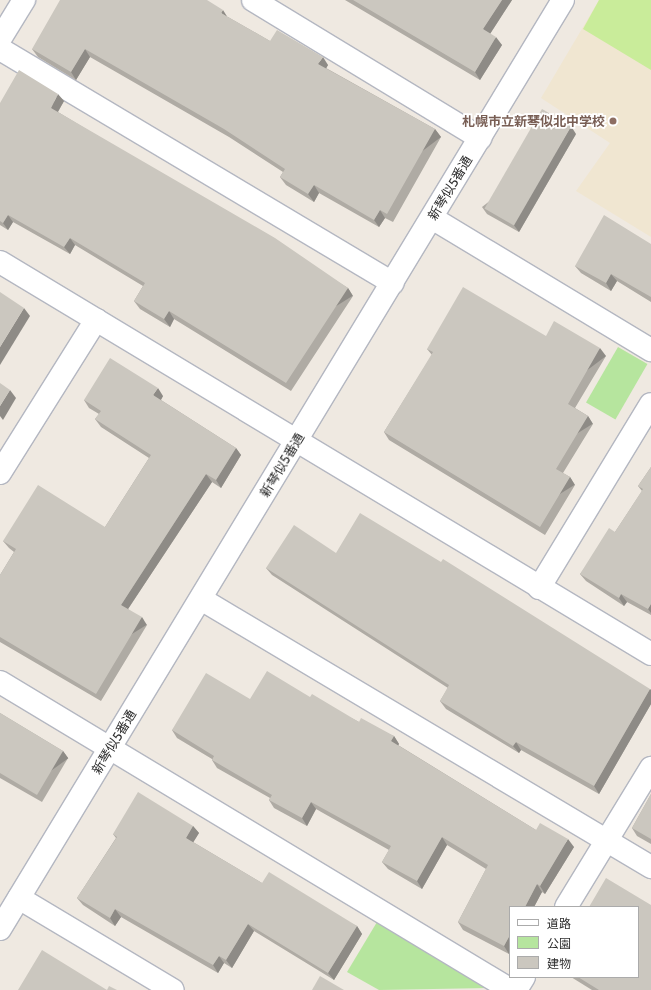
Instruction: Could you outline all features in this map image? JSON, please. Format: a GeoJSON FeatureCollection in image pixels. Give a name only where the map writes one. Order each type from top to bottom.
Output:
{"type":"FeatureCollection","features":[{"type":"Feature","properties":{"kind":"street"},"geometry":{"type":"LineString","coordinates":[[0,39],[24,0]]}},
{"type":"Feature","properties":{"kind":"street"},"geometry":{"type":"LineString","coordinates":[[253,0],[480,138]]}},
{"type":"Feature","properties":{"kind":"street","name":"新琴似5番通"},"geometry":{"type":"LineString","coordinates":[[0,929],[297,442],[563,0]]}},
{"type":"Feature","properties":{"kind":"street"},"geometry":{"type":"LineString","coordinates":[[0,49],[392,283]]}},
{"type":"Feature","properties":{"kind":"street"},"geometry":{"type":"LineString","coordinates":[[432,218],[651,350]]}},
{"type":"Feature","properties":{"kind":"street"},"geometry":{"type":"LineString","coordinates":[[0,262],[539,588],[651,654]]}},
{"type":"Feature","properties":{"kind":"street"},"geometry":{"type":"LineString","coordinates":[[0,473],[96,320]]}},
{"type":"Feature","properties":{"kind":"street"},"geometry":{"type":"LineString","coordinates":[[539,588],[651,404]]}},
{"type":"Feature","properties":{"kind":"street"},"geometry":{"type":"LineString","coordinates":[[201,599],[651,868]]}},
{"type":"Feature","properties":{"kind":"street"},"geometry":{"type":"LineString","coordinates":[[0,682],[511,990]]}},
{"type":"Feature","properties":{"kind":"street"},"geometry":{"type":"LineString","coordinates":[[567,906],[651,768]]}},
{"type":"Feature","properties":{"kind":"street"},"geometry":{"type":"LineString","coordinates":[[19,898],[173,990]]}},
{"type":"Feature","properties":{"kind":"street"},"geometry":{"type":"LineString","coordinates":[[516,990],[523,978]]}},
{"type":"Feature","properties":{"kind":"shaded area","name":"札幌市立新琴似北中学校"},"geometry":{"type":"Polygon","coordinates":[[[599,0],[651,0],[651,237],[576,191],[610,143],[541,98],[599,0]]]}},
{"type":"Feature","properties":{"kind":"green space"},"geometry":{"type":"Polygon","coordinates":[[[599,0],[651,0],[651,70],[583,29],[599,0]]]}},
{"type":"Feature","properties":{"kind":"green space"},"geometry":{"type":"Polygon","coordinates":[[[618,347],[647,364],[615,419],[586,402],[618,347]]]}},
{"type":"Feature","properties":{"kind":"green space"},"geometry":{"type":"Polygon","coordinates":[[[377,922],[488,988],[379,990],[347,972],[377,922]]]}},
{"type":"Feature","properties":{"kind":"building"},"geometry":{"type":"Polygon","coordinates":[[[60,0],[207,0],[223,10],[221,13],[270,41],[277,30],[323,57],[318,64],[435,129],[387,214],[380,210],[374,220],[314,185],[308,194],[280,177],[285,169],[224,129],[85,49],[71,72],[32,49],[60,0]]]}},
{"type":"Feature","properties":{"kind":"building"},"geometry":{"type":"Polygon","coordinates":[[[353,0],[502,0],[483,29],[496,37],[475,72],[353,0]]]}},
{"type":"Feature","properties":{"kind":"building"},"geometry":{"type":"Polygon","coordinates":[[[19,70],[58,94],[51,108],[275,238],[348,288],[286,383],[169,311],[164,319],[134,301],[145,283],[70,238],[64,247],[8,215],[3,223],[0,221],[0,103],[19,70]]]}},
{"type":"Feature","properties":{"kind":"building"},"geometry":{"type":"Polygon","coordinates":[[[542,109],[571,126],[514,226],[484,209],[542,109]]]}},
{"type":"Feature","properties":{"kind":"building"},"geometry":{"type":"Polygon","coordinates":[[[604,215],[651,244],[651,297],[611,274],[606,283],[575,266],[604,215]]]}},
{"type":"Feature","properties":{"kind":"building"},"geometry":{"type":"Polygon","coordinates":[[[463,287],[546,336],[554,321],[600,348],[568,404],[588,416],[556,469],[570,477],[540,527],[384,432],[433,352],[427,349],[463,287]]]}},
{"type":"Feature","properties":{"kind":"building"},"geometry":{"type":"Polygon","coordinates":[[[0,292],[24,308],[0,347],[0,292]]]}},
{"type":"Feature","properties":{"kind":"building"},"geometry":{"type":"Polygon","coordinates":[[[110,358],[158,388],[153,395],[236,448],[216,480],[206,474],[121,605],[142,617],[96,694],[0,637],[0,575],[16,549],[3,541],[38,485],[105,527],[151,455],[95,419],[101,411],[84,400],[110,358]]]}},
{"type":"Feature","properties":{"kind":"building"},"geometry":{"type":"Polygon","coordinates":[[[0,383],[10,390],[0,406],[0,383]]]}},
{"type":"Feature","properties":{"kind":"building"},"geometry":{"type":"Polygon","coordinates":[[[651,467],[651,604],[648,609],[621,594],[619,598],[580,574],[609,528],[615,532],[643,489],[638,486],[651,467]]]}},
{"type":"Feature","properties":{"kind":"building"},"geometry":{"type":"Polygon","coordinates":[[[360,513],[441,562],[443,559],[650,689],[594,786],[516,742],[513,746],[440,701],[449,685],[266,568],[294,525],[336,553],[360,513]]]}},
{"type":"Feature","properties":{"kind":"building"},"geometry":{"type":"Polygon","coordinates":[[[267,671],[310,697],[312,694],[359,722],[361,718],[394,736],[391,741],[536,830],[540,823],[568,839],[540,886],[537,884],[526,906],[509,906],[509,937],[504,946],[458,922],[488,865],[442,837],[417,881],[382,862],[391,846],[311,802],[302,818],[269,800],[272,795],[212,760],[214,756],[172,730],[206,673],[250,699],[267,671]]]}},
{"type":"Feature","properties":{"kind":"building"},"geometry":{"type":"Polygon","coordinates":[[[0,713],[63,751],[37,795],[0,773],[0,713]]]}},
{"type":"Feature","properties":{"kind":"building"},"geometry":{"type":"Polygon","coordinates":[[[138,792],[193,826],[186,838],[262,883],[269,872],[357,926],[328,973],[248,924],[226,960],[219,956],[213,965],[115,909],[110,918],[77,898],[117,837],[113,834],[138,792]]]}},
{"type":"Feature","properties":{"kind":"building"},"geometry":{"type":"Polygon","coordinates":[[[651,794],[651,839],[632,828],[651,794]]]}},
{"type":"Feature","properties":{"kind":"building"},"geometry":{"type":"Polygon","coordinates":[[[606,878],[651,905],[651,990],[599,990],[580,978],[639,978],[639,906],[590,906],[606,878]]]}},
{"type":"Feature","properties":{"kind":"building"},"geometry":{"type":"Polygon","coordinates":[[[42,950],[107,990],[18,990],[42,950]]]}},
{"type":"Feature","properties":{"kind":"building"},"geometry":{"type":"Polygon","coordinates":[[[320,976],[344,990],[312,990],[320,976]]]}},
{"type":"Feature","properties":{"kind":"building"},"geometry":{"type":"Polygon","coordinates":[[[109,986],[117,990],[107,990],[109,986]]]}},
{"type":"Feature","properties":{"kind":"place","name":"札幌市立新琴似北中学校"},"geometry":{"type":"Point","coordinates":[613,121]}}]}
